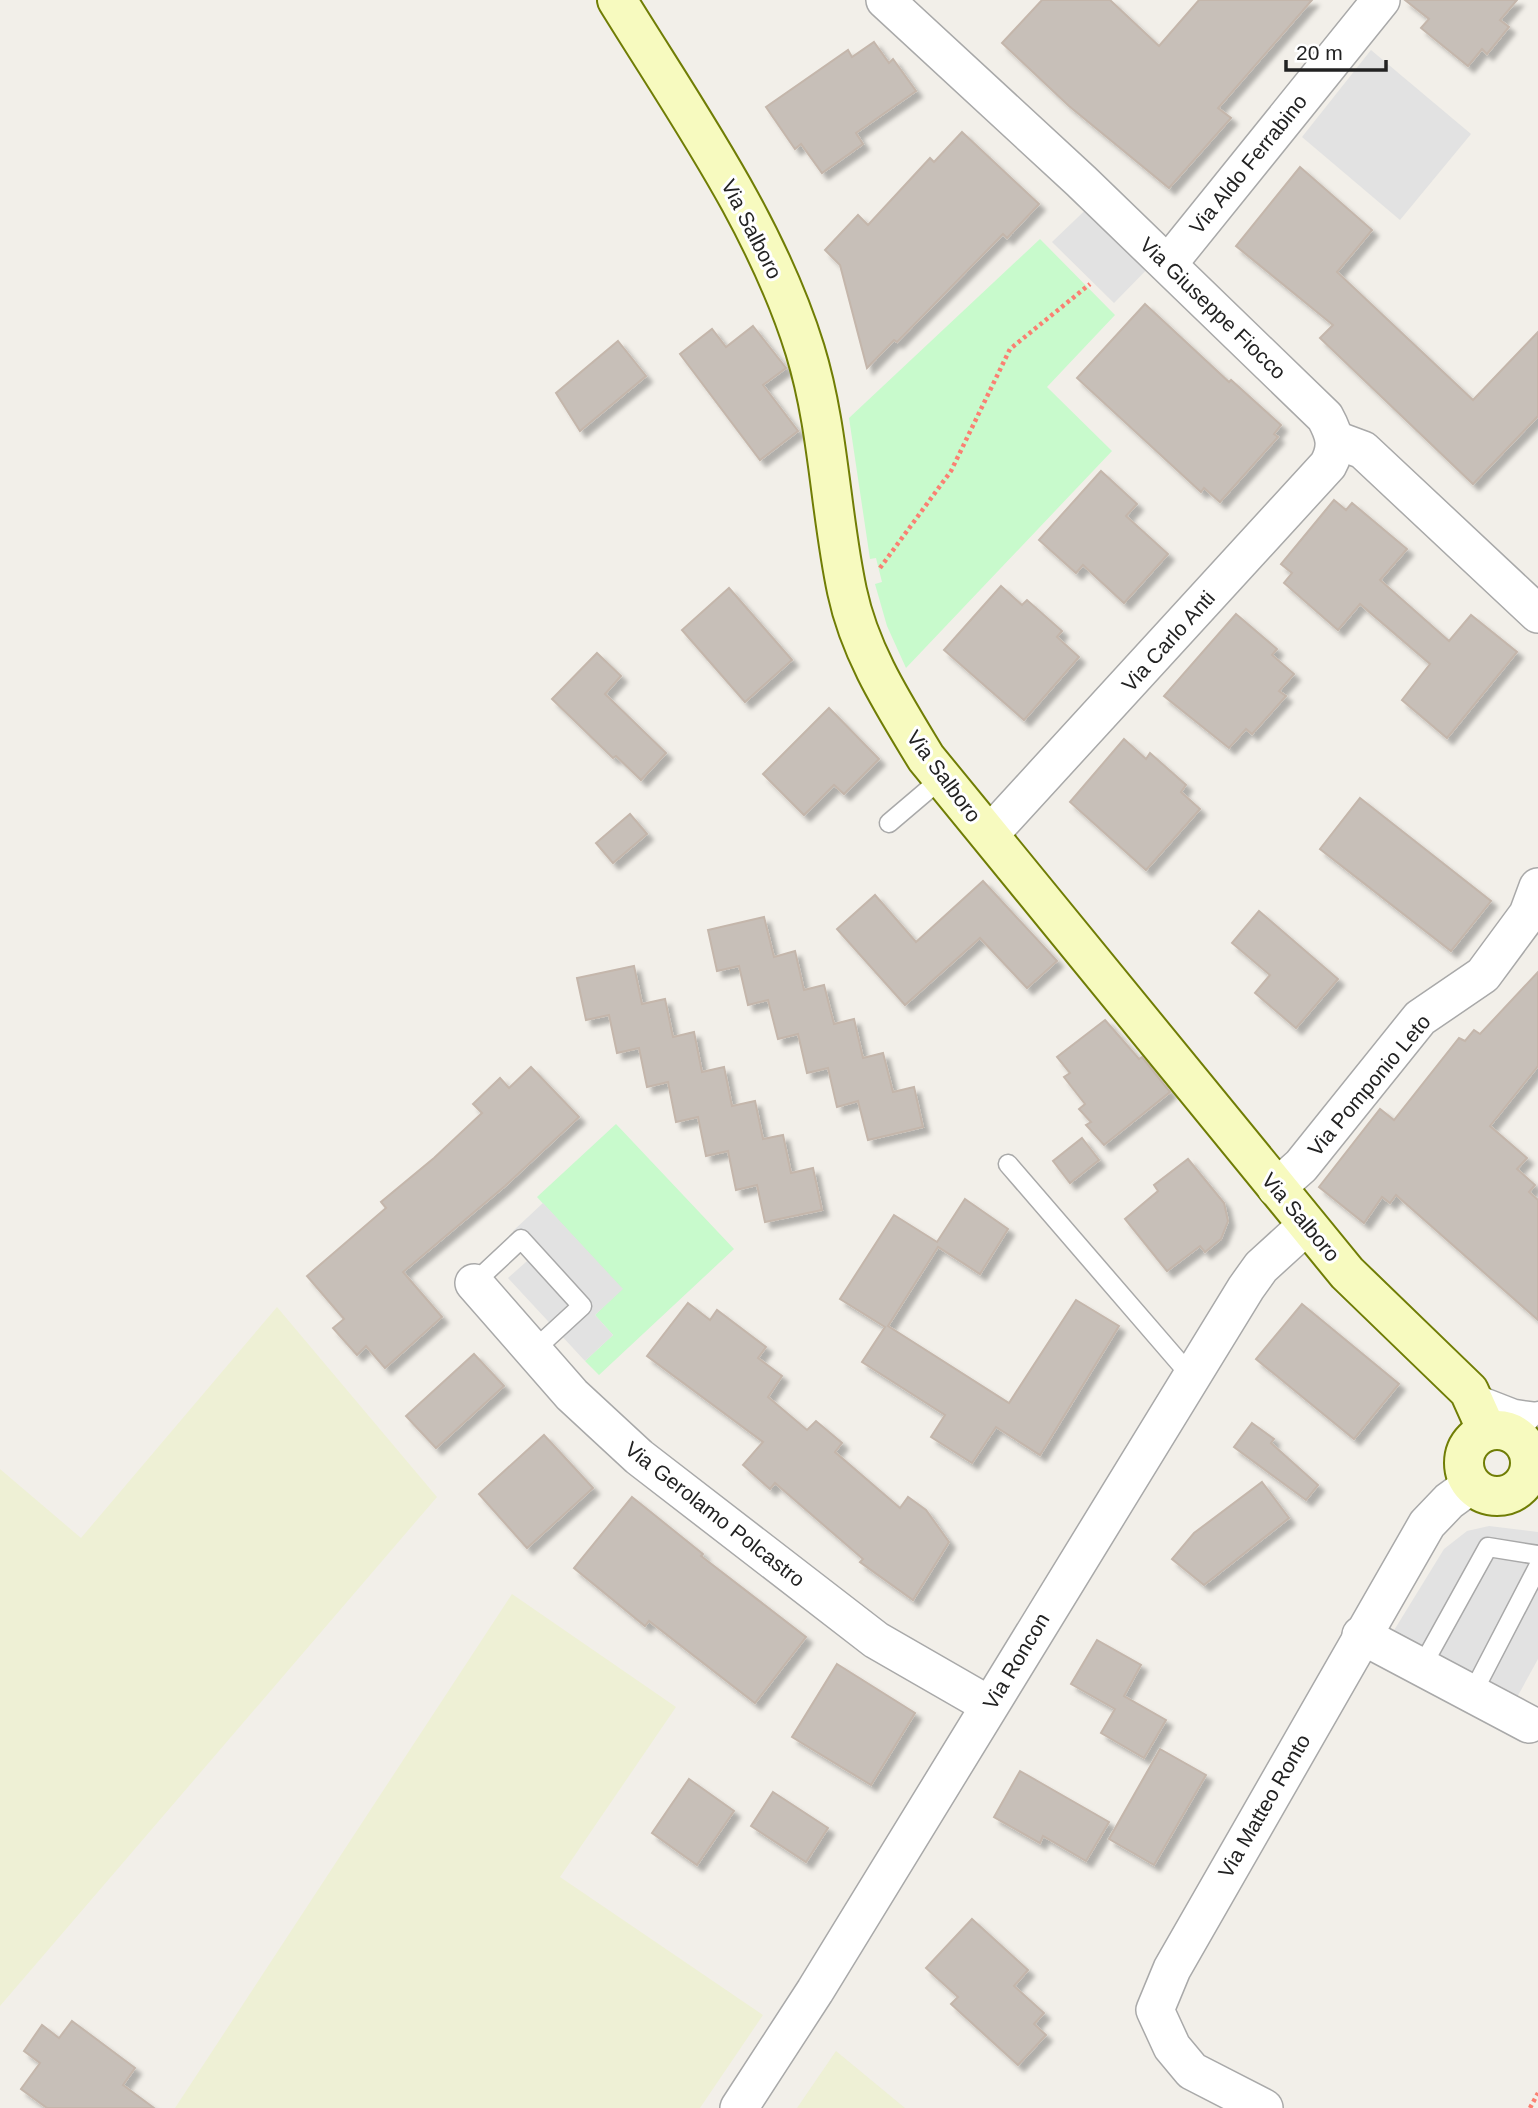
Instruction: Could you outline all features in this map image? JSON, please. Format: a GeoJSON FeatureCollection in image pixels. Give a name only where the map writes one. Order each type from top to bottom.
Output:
{"type":"FeatureCollection","features":[{"type":"Feature","properties":{"kind":"street","name":"Via Salboro"},"geometry":{"type":"LineString","coordinates":[[617,0],[732,188],[775,268],[805,350],[820,407],[846,583],[860,634],[878,677],[926,758],[1347,1273],[1469,1391],[1519,1423],[1530,1461],[1532,1482],[1501,1497],[1490,1496],[1471,1485]]}},
{"type":"Feature","properties":{"kind":"street","name":"Via Giuseppe Fiocco"},"geometry":{"type":"LineString","coordinates":[[885,0],[1168,264],[1325,417],[1336,440]]}},
{"type":"Feature","properties":{"kind":"street","name":"Via Aldo Ferrabino"},"geometry":{"type":"LineString","coordinates":[[1168,264],[1381,0]]}},
{"type":"Feature","properties":{"kind":"street"},"geometry":{"type":"LineString","coordinates":[[1336,440],[1363,450],[1538,614]]}},
{"type":"Feature","properties":{"kind":"street","name":"Via Carlo Anti"},"geometry":{"type":"LineString","coordinates":[[989,835],[1328,465],[1335,453],[1336,440]]}},
{"type":"Feature","properties":{"kind":"street","name":"Via Pomponio Leto"},"geometry":{"type":"LineString","coordinates":[[1276,1188],[1301,1167],[1420,1018],[1483,975],[1528,914],[1538,887]]}},
{"type":"Feature","properties":{"kind":"street","name":"Via Roncon"},"geometry":{"type":"LineString","coordinates":[[739,2108],[815,1991],[1191,1376],[1261,1267],[1307,1225]]}},
{"type":"Feature","properties":{"kind":"street","name":"Via Gerolamo Polcastro"},"geometry":{"type":"LineString","coordinates":[[474,1283],[572,1395],[639,1457],[876,1640],[989,1705]]}},
{"type":"Feature","properties":{"kind":"street"},"geometry":{"type":"LineString","coordinates":[[1471,1485],[1466,1476],[1464,1454],[1469,1444],[1519,1423]]}},
{"type":"Feature","properties":{"kind":"street","name":"Via Matteo Ronto"},"geometry":{"type":"LineString","coordinates":[[1264,2108],[1192,2071],[1171,2047],[1155,2010],[1172,1969],[1427,1524],[1449,1501],[1471,1485]]}},
{"type":"Feature","properties":{"kind":"street"},"geometry":{"type":"LineString","coordinates":[[1361,1635],[1529,1724]]}},
{"type":"Feature","properties":{"kind":"lane"},"geometry":{"type":"LineString","coordinates":[[889,824],[942,778]]}},
{"type":"Feature","properties":{"kind":"lane"},"geometry":{"type":"LineString","coordinates":[[1008,1164],[1191,1376]]}},
{"type":"Feature","properties":{"kind":"lane"},"geometry":{"type":"LineString","coordinates":[[474,1283],[521,1239],[582,1306],[533,1351]]}},
{"type":"Feature","properties":{"kind":"lane"},"geometry":{"type":"LineString","coordinates":[[1469,1391],[1515,1409],[1519,1423]]}},
{"type":"Feature","properties":{"kind":"lane"},"geometry":{"type":"LineString","coordinates":[[1421,1668],[1488,1547],[1538,1555]]}},
{"type":"Feature","properties":{"kind":"lane"},"geometry":{"type":"LineString","coordinates":[[1472,1694],[1538,1567]]}},
{"type":"Feature","properties":{"kind":"path"},"geometry":{"type":"LineString","coordinates":[[880,569],[951,471],[1010,349],[1090,284]]}},
{"type":"Feature","properties":{"kind":"path"},"geometry":{"type":"LineString","coordinates":[[1530,2108],[1538,2093]]}},
{"type":"Feature","properties":{"kind":"green space"},"geometry":{"type":"Polygon","coordinates":[[[1040,239],[1115,315],[1047,387],[1112,451],[906,668],[887,626],[875,584],[882,582],[876,558],[870,559],[849,418],[1040,239]]]}},
{"type":"Feature","properties":{"kind":"green space"},"geometry":{"type":"Polygon","coordinates":[[[616,1124],[734,1249],[599,1375],[585,1361],[613,1335],[595,1315],[622,1289],[537,1197],[616,1124]]]}},
{"type":"Feature","properties":{"kind":"green space"},"geometry":{"type":"Polygon","coordinates":[[[277,1307],[437,1497],[0,2006],[0,1469],[81,1538],[277,1307]]]}},
{"type":"Feature","properties":{"kind":"green space"},"geometry":{"type":"Polygon","coordinates":[[[512,1594],[676,1707],[560,1877],[763,2015],[700,2108],[175,2108],[512,1594]]]}},
{"type":"Feature","properties":{"kind":"green space"},"geometry":{"type":"Polygon","coordinates":[[[836,2051],[905,2108],[797,2108],[836,2051]]]}},
{"type":"Feature","properties":{"kind":"shaded area"},"geometry":{"type":"Polygon","coordinates":[[[1371,50],[1471,134],[1400,220],[1302,137],[1371,50]]]}},
{"type":"Feature","properties":{"kind":"shaded area"},"geometry":{"type":"Polygon","coordinates":[[[1098,198],[1160,256],[1114,303],[1052,242],[1098,198]]]}},
{"type":"Feature","properties":{"kind":"shaded area"},"geometry":{"type":"Polygon","coordinates":[[[543,1203],[623,1289],[595,1315],[613,1335],[585,1361],[508,1278],[535,1254],[513,1231],[543,1203]]]}},
{"type":"Feature","properties":{"kind":"shaded area"},"geometry":{"type":"Polygon","coordinates":[[[1489,1526],[1538,1532],[1538,1659],[1515,1701],[1393,1632],[1444,1549],[1467,1531],[1489,1526]]]}},
{"type":"Feature","properties":{"kind":"building"},"geometry":{"type":"Polygon","coordinates":[[[1042,0],[1110,0],[1159,46],[1199,0],[1312,0],[1218,108],[1231,118],[1169,188],[1069,106],[1002,43],[1042,0]]]}},
{"type":"Feature","properties":{"kind":"building"},"geometry":{"type":"Polygon","coordinates":[[[1405,0],[1517,0],[1500,20],[1509,27],[1487,54],[1482,49],[1468,66],[1421,28],[1429,19],[1405,0]]]}},
{"type":"Feature","properties":{"kind":"building"},"geometry":{"type":"Polygon","coordinates":[[[874,42],[889,63],[893,59],[916,91],[856,133],[863,144],[822,173],[801,144],[795,149],[766,107],[848,50],[852,57],[874,42]]]}},
{"type":"Feature","properties":{"kind":"building"},"geometry":{"type":"Polygon","coordinates":[[[962,132],[1039,204],[1007,238],[1003,234],[897,342],[894,340],[867,368],[840,265],[825,250],[858,215],[868,225],[930,158],[934,162],[962,132]]]}},
{"type":"Feature","properties":{"kind":"building"},"geometry":{"type":"Polygon","coordinates":[[[1300,167],[1372,230],[1337,272],[1473,400],[1538,332],[1538,416],[1473,484],[1320,338],[1333,325],[1236,246],[1300,167]]]}},
{"type":"Feature","properties":{"kind":"building"},"geometry":{"type":"Polygon","coordinates":[[[1145,304],[1229,382],[1231,380],[1281,425],[1274,434],[1278,437],[1220,502],[1204,488],[1201,492],[1077,378],[1145,304]]]}},
{"type":"Feature","properties":{"kind":"building"},"geometry":{"type":"Polygon","coordinates":[[[753,326],[786,368],[763,385],[798,431],[760,460],[680,354],[712,329],[726,347],[753,326]]]}},
{"type":"Feature","properties":{"kind":"building"},"geometry":{"type":"Polygon","coordinates":[[[618,341],[646,376],[580,431],[556,393],[618,341]]]}},
{"type":"Feature","properties":{"kind":"building"},"geometry":{"type":"Polygon","coordinates":[[[1101,471],[1137,504],[1126,516],[1168,554],[1124,603],[1083,565],[1076,573],[1039,540],[1101,471]]]}},
{"type":"Feature","properties":{"kind":"building"},"geometry":{"type":"Polygon","coordinates":[[[1334,500],[1346,510],[1352,503],[1407,549],[1380,580],[1449,641],[1471,615],[1517,652],[1447,738],[1402,700],[1430,664],[1360,604],[1338,630],[1284,583],[1292,573],[1281,564],[1334,500]]]}},
{"type":"Feature","properties":{"kind":"building"},"geometry":{"type":"Polygon","coordinates":[[[1001,586],[1022,605],[1027,600],[1062,631],[1057,637],[1079,657],[1024,720],[944,650],[1001,586]]]}},
{"type":"Feature","properties":{"kind":"building"},"geometry":{"type":"Polygon","coordinates":[[[729,588],[792,660],[745,702],[682,630],[729,588]]]}},
{"type":"Feature","properties":{"kind":"building"},"geometry":{"type":"Polygon","coordinates":[[[1236,614],[1277,649],[1272,655],[1294,674],[1279,691],[1286,696],[1252,734],[1246,729],[1229,748],[1164,696],[1236,614]]]}},
{"type":"Feature","properties":{"kind":"building"},"geometry":{"type":"Polygon","coordinates":[[[597,653],[621,676],[605,694],[666,753],[641,780],[616,756],[613,758],[552,699],[597,653]]]}},
{"type":"Feature","properties":{"kind":"building"},"geometry":{"type":"Polygon","coordinates":[[[829,708],[879,759],[844,794],[834,785],[804,815],[763,774],[829,708]]]}},
{"type":"Feature","properties":{"kind":"building"},"geometry":{"type":"Polygon","coordinates":[[[1124,739],[1146,759],[1150,753],[1186,785],[1181,792],[1200,809],[1146,870],[1070,802],[1124,739]]]}},
{"type":"Feature","properties":{"kind":"building"},"geometry":{"type":"Polygon","coordinates":[[[1360,798],[1491,901],[1451,951],[1320,849],[1360,798]]]}},
{"type":"Feature","properties":{"kind":"building"},"geometry":{"type":"Polygon","coordinates":[[[630,814],[647,834],[613,863],[596,843],[630,814]]]}},
{"type":"Feature","properties":{"kind":"building"},"geometry":{"type":"Polygon","coordinates":[[[983,881],[1057,961],[1027,988],[980,938],[905,1005],[837,929],[875,895],[916,942],[983,881]]]}},
{"type":"Feature","properties":{"kind":"building"},"geometry":{"type":"Polygon","coordinates":[[[1259,911],[1338,979],[1296,1028],[1255,993],[1270,975],[1232,943],[1259,911]]]}},
{"type":"Feature","properties":{"kind":"building"},"geometry":{"type":"Polygon","coordinates":[[[764,917],[774,957],[795,951],[804,990],[824,985],[834,1024],[854,1019],[863,1058],[883,1053],[893,1092],[914,1087],[923,1127],[868,1140],[858,1101],[837,1107],[828,1068],[807,1073],[798,1034],[778,1039],[768,1000],[748,1005],[739,966],[717,971],[708,930],[764,917]]]}},
{"type":"Feature","properties":{"kind":"building"},"geometry":{"type":"Polygon","coordinates":[[[634,966],[642,1004],[665,999],[673,1037],[694,1032],[702,1072],[724,1067],[732,1106],[755,1101],[763,1139],[783,1135],[791,1173],[813,1168],[822,1210],[765,1222],[757,1185],[736,1190],[728,1151],[706,1156],[698,1117],[676,1122],[668,1082],[647,1087],[639,1048],[617,1053],[609,1015],[586,1020],[577,978],[634,966]]]}},
{"type":"Feature","properties":{"kind":"building"},"geometry":{"type":"Polygon","coordinates":[[[1538,972],[1538,1066],[1490,1126],[1527,1158],[1517,1169],[1535,1185],[1529,1192],[1538,1200],[1538,1320],[1396,1195],[1390,1203],[1382,1197],[1364,1223],[1319,1187],[1380,1109],[1394,1120],[1459,1038],[1465,1041],[1474,1030],[1480,1034],[1538,972]]]}},
{"type":"Feature","properties":{"kind":"building"},"geometry":{"type":"Polygon","coordinates":[[[1105,1020],[1139,1059],[1142,1057],[1170,1092],[1104,1145],[1086,1125],[1091,1122],[1079,1109],[1085,1104],[1064,1077],[1070,1073],[1057,1057],[1105,1020]]]}},
{"type":"Feature","properties":{"kind":"building"},"geometry":{"type":"Polygon","coordinates":[[[531,1067],[579,1117],[505,1186],[403,1272],[442,1317],[385,1368],[366,1346],[357,1355],[333,1328],[344,1319],[307,1276],[386,1208],[381,1202],[482,1113],[473,1104],[500,1078],[509,1088],[531,1067]]]}},
{"type":"Feature","properties":{"kind":"building"},"geometry":{"type":"Polygon","coordinates":[[[1082,1138],[1099,1160],[1070,1183],[1053,1161],[1082,1138]]]}},
{"type":"Feature","properties":{"kind":"building"},"geometry":{"type":"Polygon","coordinates":[[[1188,1159],[1224,1203],[1228,1221],[1221,1239],[1205,1252],[1200,1246],[1167,1271],[1125,1219],[1158,1191],[1154,1185],[1188,1159]]]}},
{"type":"Feature","properties":{"kind":"building"},"geometry":{"type":"Polygon","coordinates":[[[965,1199],[1008,1229],[980,1274],[938,1247],[888,1326],[1009,1403],[1076,1300],[1119,1326],[1040,1455],[996,1427],[972,1463],[931,1437],[945,1415],[862,1362],[885,1327],[840,1299],[894,1215],[937,1242],[965,1199]]]}},
{"type":"Feature","properties":{"kind":"building"},"geometry":{"type":"Polygon","coordinates":[[[688,1303],[710,1320],[717,1310],[766,1347],[758,1358],[782,1376],[768,1397],[807,1430],[816,1421],[842,1443],[835,1452],[900,1508],[908,1497],[926,1510],[949,1542],[913,1600],[860,1562],[863,1559],[775,1483],[770,1489],[743,1465],[763,1442],[647,1356],[688,1303]]]}},
{"type":"Feature","properties":{"kind":"building"},"geometry":{"type":"Polygon","coordinates":[[[1302,1304],[1399,1384],[1354,1439],[1256,1359],[1302,1304]]]}},
{"type":"Feature","properties":{"kind":"building"},"geometry":{"type":"Polygon","coordinates":[[[474,1354],[504,1386],[436,1448],[406,1416],[474,1354]]]}},
{"type":"Feature","properties":{"kind":"building"},"geometry":{"type":"Polygon","coordinates":[[[1252,1423],[1274,1439],[1271,1443],[1318,1485],[1306,1500],[1234,1447],[1252,1423]]]}},
{"type":"Feature","properties":{"kind":"building"},"geometry":{"type":"Polygon","coordinates":[[[544,1435],[593,1488],[527,1548],[479,1494],[544,1435]]]}},
{"type":"Feature","properties":{"kind":"building"},"geometry":{"type":"Polygon","coordinates":[[[1262,1482],[1289,1518],[1204,1585],[1172,1559],[1194,1533],[1262,1482]]]}},
{"type":"Feature","properties":{"kind":"building"},"geometry":{"type":"Polygon","coordinates":[[[632,1497],[703,1554],[701,1556],[806,1637],[755,1703],[649,1621],[645,1626],[574,1568],[632,1497]]]}},
{"type":"Feature","properties":{"kind":"building"},"geometry":{"type":"Polygon","coordinates":[[[1097,1640],[1141,1665],[1124,1696],[1166,1720],[1144,1758],[1101,1733],[1115,1709],[1071,1684],[1097,1640]]]}},
{"type":"Feature","properties":{"kind":"building"},"geometry":{"type":"Polygon","coordinates":[[[837,1664],[915,1713],[871,1785],[792,1737],[837,1664]]]}},
{"type":"Feature","properties":{"kind":"building"},"geometry":{"type":"Polygon","coordinates":[[[1160,1749],[1206,1775],[1154,1865],[1109,1839],[1160,1749]]]}},
{"type":"Feature","properties":{"kind":"building"},"geometry":{"type":"Polygon","coordinates":[[[1020,1771],[1109,1822],[1086,1861],[1043,1836],[1040,1843],[994,1817],[1020,1771]]]}},
{"type":"Feature","properties":{"kind":"building"},"geometry":{"type":"Polygon","coordinates":[[[689,1779],[734,1811],[697,1865],[652,1833],[689,1779]]]}},
{"type":"Feature","properties":{"kind":"building"},"geometry":{"type":"Polygon","coordinates":[[[773,1792],[828,1828],[806,1862],[751,1826],[773,1792]]]}},
{"type":"Feature","properties":{"kind":"building"},"geometry":{"type":"Polygon","coordinates":[[[972,1919],[1028,1970],[1014,1986],[1044,2013],[1034,2024],[1046,2035],[1018,2065],[951,2004],[958,1997],[926,1968],[972,1919]]]}},
{"type":"Feature","properties":{"kind":"building"},"geometry":{"type":"Polygon","coordinates":[[[72,2021],[135,2068],[123,2085],[154,2108],[47,2108],[21,2089],[40,2063],[24,2051],[42,2025],[59,2038],[72,2021]]]}}]}
